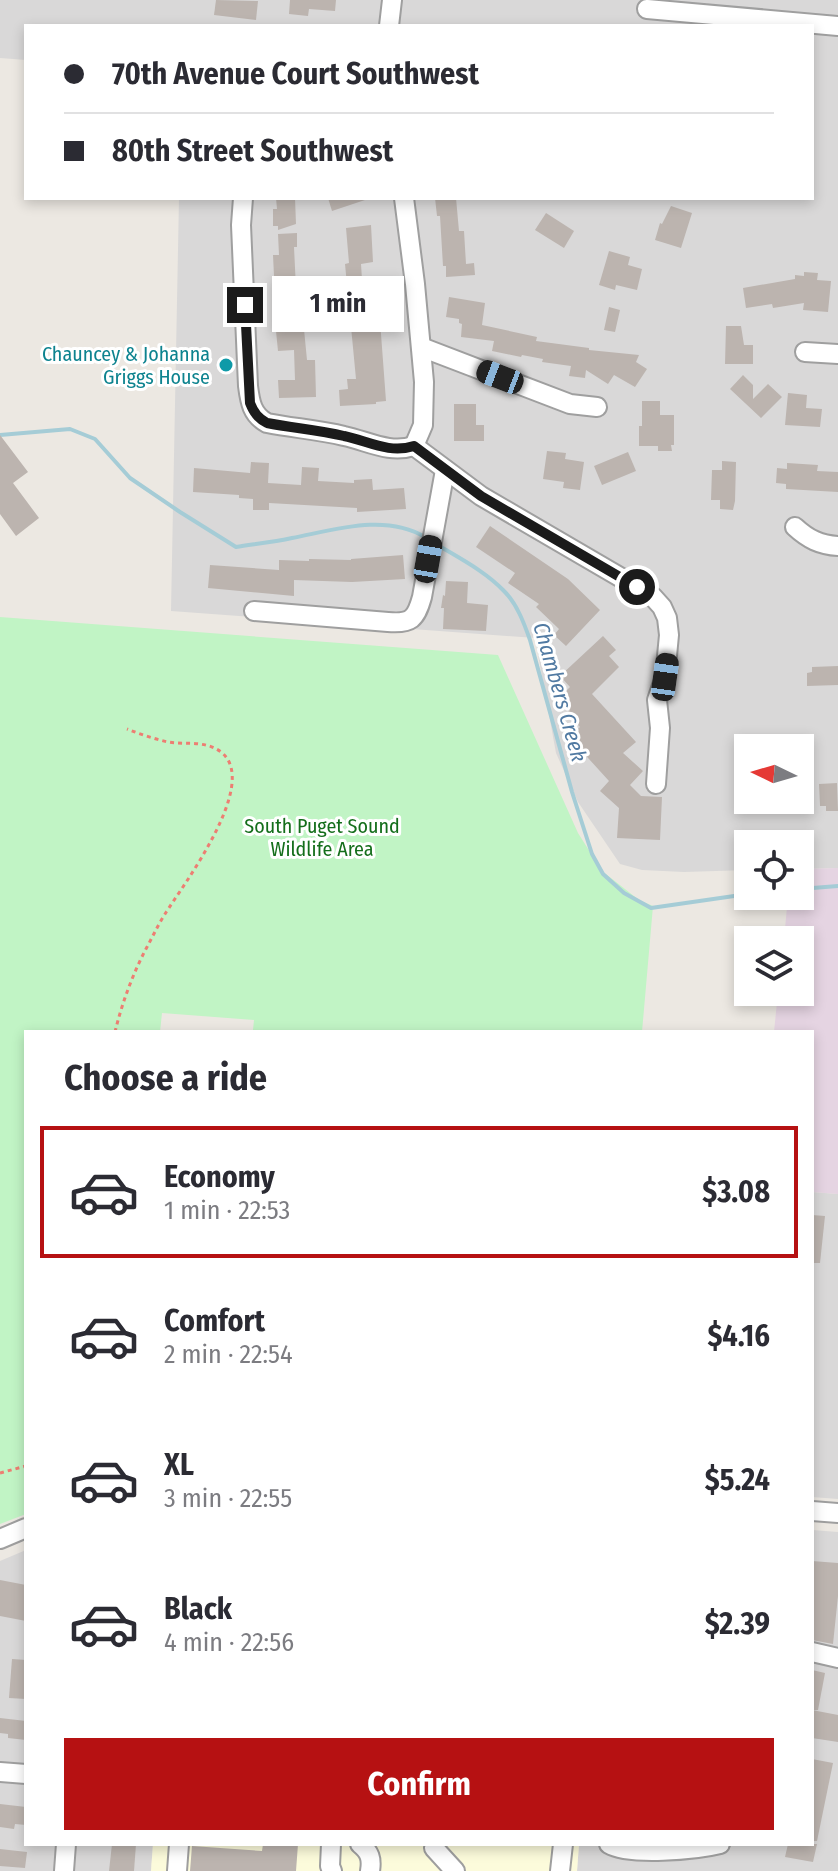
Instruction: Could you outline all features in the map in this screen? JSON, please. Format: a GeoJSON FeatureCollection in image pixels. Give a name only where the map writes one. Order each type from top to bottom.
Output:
{"type":"FeatureCollection","features":[{"type":"Feature","properties":{"kind":"street"},"geometry":{"type":"LineString","coordinates":[[389,24],[392,0]]}},
{"type":"Feature","properties":{"kind":"street"},"geometry":{"type":"LineString","coordinates":[[646,12],[811,24]]}},
{"type":"Feature","properties":{"kind":"street"},"geometry":{"type":"LineString","coordinates":[[814,24],[838,26]]}},
{"type":"Feature","properties":{"kind":"street"},"geometry":{"type":"LineString","coordinates":[[243,200],[241,225],[248,386],[254,412],[267,423],[405,449],[414,446],[423,425],[424,411],[421,347],[404,200]]}},
{"type":"Feature","properties":{"kind":"street"},"geometry":{"type":"LineString","coordinates":[[421,347],[570,404],[597,407]]}},
{"type":"Feature","properties":{"kind":"street"},"geometry":{"type":"LineString","coordinates":[[805,352],[838,354]]}},
{"type":"Feature","properties":{"kind":"street"},"geometry":{"type":"LineString","coordinates":[[414,446],[515,516],[637,587],[662,607],[667,618],[668,648],[665,677],[657,700],[660,728],[656,784]]}},
{"type":"Feature","properties":{"kind":"street"},"geometry":{"type":"LineString","coordinates":[[254,611],[400,623],[410,620],[415,616],[422,597],[445,470]]}},
{"type":"Feature","properties":{"kind":"street"},"geometry":{"type":"LineString","coordinates":[[795,527],[808,538],[838,546]]}},
{"type":"Feature","properties":{"kind":"street"},"geometry":{"type":"LineString","coordinates":[[814,1511],[838,1513]]}},
{"type":"Feature","properties":{"kind":"street"},"geometry":{"type":"LineString","coordinates":[[0,1539],[24,1529]]}},
{"type":"Feature","properties":{"kind":"street"},"geometry":{"type":"LineString","coordinates":[[814,1652],[838,1658]]}},
{"type":"Feature","properties":{"kind":"street"},"geometry":{"type":"LineString","coordinates":[[0,1772],[24,1774]]}},
{"type":"Feature","properties":{"kind":"street"},"geometry":{"type":"LineString","coordinates":[[64,1871],[66,1846]]}},
{"type":"Feature","properties":{"kind":"street"},"geometry":{"type":"LineString","coordinates":[[177,1871],[179,1846]]}},
{"type":"Feature","properties":{"kind":"street"},"geometry":{"type":"LineString","coordinates":[[331,1846],[332,1871]]}},
{"type":"Feature","properties":{"kind":"street"},"geometry":{"type":"LineString","coordinates":[[362,1846],[371,1859],[370,1871]]}},
{"type":"Feature","properties":{"kind":"street"},"geometry":{"type":"LineString","coordinates":[[560,1871],[563,1846]]}},
{"type":"Feature","properties":{"kind":"street"},"geometry":{"type":"LineString","coordinates":[[612,1846],[651,1850],[697,1846]]}},
{"type":"Feature","properties":{"kind":"street"},"geometry":{"type":"LineString","coordinates":[[434,1848],[455,1871]]}},
{"type":"Feature","properties":{"kind":"path"},"geometry":{"type":"LineString","coordinates":[[116,1030],[124,1000],[145,951],[165,914],[199,864],[216,829],[228,798],[232,776],[232,768],[224,755],[209,746],[168,742],[127,729]]}},
{"type":"Feature","properties":{"kind":"path"},"geometry":{"type":"LineString","coordinates":[[0,1473],[24,1467]]}},
{"type":"Feature","properties":{"kind":"shaded area"},"geometry":{"type":"Polygon","coordinates":[[[0,0],[838,0],[838,20],[774,24],[24,24],[24,60],[0,58],[0,0]]]}},
{"type":"Feature","properties":{"kind":"shaded area"},"geometry":{"type":"Polygon","coordinates":[[[814,33],[838,35],[838,868],[814,869],[814,830],[734,830],[734,870],[642,870],[620,864],[578,802],[556,753],[535,638],[171,611],[179,200],[814,200],[814,33]]]}},
{"type":"Feature","properties":{"kind":"shaded area"},"geometry":{"type":"Polygon","coordinates":[[[838,868],[838,1194],[814,1192],[814,1030],[774,1030],[777,1006],[814,1006],[814,926],[785,926],[787,910],[814,910],[814,869],[838,868]]]}},
{"type":"Feature","properties":{"kind":"shaded area"},"geometry":{"type":"Polygon","coordinates":[[[814,1192],[838,1194],[838,1499],[814,1497],[814,1192]]]}},
{"type":"Feature","properties":{"kind":"shaded area"},"geometry":{"type":"Polygon","coordinates":[[[814,1530],[838,1532],[838,1871],[577,1871],[579,1846],[814,1846],[814,1530]]]}},
{"type":"Feature","properties":{"kind":"shaded area"},"geometry":{"type":"Polygon","coordinates":[[[24,1551],[24,1846],[153,1846],[151,1871],[0,1871],[0,1561],[24,1551]]]}},
{"type":"Feature","properties":{"kind":"shaded area"},"geometry":{"type":"Polygon","coordinates":[[[153,1846],[579,1846],[577,1871],[151,1871],[153,1846]]]}},
{"type":"Feature","properties":{"kind":"green space","name":"South Puget Sound Wildlife Area"},"geometry":{"type":"Polygon","coordinates":[[[0,617],[498,655],[578,833],[602,871],[639,900],[653,906],[642,1030],[253,1030],[254,1020],[162,1013],[160,1030],[24,1030],[24,1515],[0,1524],[0,617]]]}},
{"type":"Feature","properties":{"kind":"building"},"geometry":{"type":"Polygon","coordinates":[[[216,0],[258,1],[256,20],[214,15],[216,0]]]}},
{"type":"Feature","properties":{"kind":"building"},"geometry":{"type":"Polygon","coordinates":[[[290,0],[336,0],[335,11],[309,9],[308,16],[289,14],[290,0]]]}},
{"type":"Feature","properties":{"kind":"building"},"geometry":{"type":"Polygon","coordinates":[[[276,200],[295,200],[296,224],[278,230],[278,226],[273,226],[273,209],[277,209],[276,200]]]}},
{"type":"Feature","properties":{"kind":"building"},"geometry":{"type":"Polygon","coordinates":[[[329,200],[365,200],[332,211],[329,200]]]}},
{"type":"Feature","properties":{"kind":"building"},"geometry":{"type":"Polygon","coordinates":[[[435,200],[456,200],[459,231],[464,231],[466,264],[474,263],[475,275],[446,277],[440,216],[437,216],[435,200]]]}},
{"type":"Feature","properties":{"kind":"building"},"geometry":{"type":"Polygon","coordinates":[[[671,206],[692,213],[681,248],[655,240],[660,223],[671,206]]]}},
{"type":"Feature","properties":{"kind":"building"},"geometry":{"type":"Polygon","coordinates":[[[546,213],[574,231],[564,248],[535,230],[546,213]]]}},
{"type":"Feature","properties":{"kind":"building"},"geometry":{"type":"Polygon","coordinates":[[[371,225],[373,262],[361,264],[363,295],[378,294],[386,401],[340,406],[339,390],[348,389],[347,379],[356,379],[345,264],[349,263],[346,228],[371,225]]]}},
{"type":"Feature","properties":{"kind":"building"},"geometry":{"type":"Polygon","coordinates":[[[297,233],[297,247],[294,247],[297,309],[302,309],[307,360],[315,360],[316,397],[279,398],[278,380],[295,380],[294,350],[278,351],[275,321],[279,321],[277,276],[274,276],[273,255],[279,255],[278,234],[297,233]]]}},
{"type":"Feature","properties":{"kind":"building"},"geometry":{"type":"Polygon","coordinates":[[[609,251],[630,257],[628,265],[642,269],[637,290],[616,285],[615,290],[599,285],[609,251]]]}},
{"type":"Feature","properties":{"kind":"building"},"geometry":{"type":"Polygon","coordinates":[[[804,272],[818,273],[817,280],[831,281],[828,312],[803,310],[804,303],[746,308],[743,288],[795,279],[795,275],[804,276],[804,272]]]}},
{"type":"Feature","properties":{"kind":"building"},"geometry":{"type":"Polygon","coordinates":[[[449,297],[485,303],[482,325],[537,337],[536,341],[639,355],[636,362],[647,369],[635,387],[614,375],[608,384],[586,370],[585,378],[569,376],[571,366],[492,351],[494,341],[461,337],[462,324],[459,319],[446,317],[449,297]]]}},
{"type":"Feature","properties":{"kind":"building"},"geometry":{"type":"Polygon","coordinates":[[[609,307],[620,310],[615,332],[604,330],[609,307]]]}},
{"type":"Feature","properties":{"kind":"building"},"geometry":{"type":"Polygon","coordinates":[[[726,326],[741,326],[744,345],[753,345],[753,364],[725,364],[726,326]]]}},
{"type":"Feature","properties":{"kind":"building"},"geometry":{"type":"Polygon","coordinates":[[[743,375],[753,385],[753,399],[768,384],[782,397],[761,418],[730,389],[743,375]]]}},
{"type":"Feature","properties":{"kind":"building"},"geometry":{"type":"Polygon","coordinates":[[[788,393],[807,395],[806,408],[822,409],[820,427],[785,425],[788,393]]]}},
{"type":"Feature","properties":{"kind":"building"},"geometry":{"type":"Polygon","coordinates":[[[642,401],[660,401],[660,415],[674,415],[672,451],[658,451],[658,446],[639,446],[642,401]]]}},
{"type":"Feature","properties":{"kind":"building"},"geometry":{"type":"Polygon","coordinates":[[[454,404],[476,404],[476,425],[484,425],[484,441],[454,441],[454,404]]]}},
{"type":"Feature","properties":{"kind":"building"},"geometry":{"type":"Polygon","coordinates":[[[0,435],[28,472],[13,483],[39,518],[16,536],[0,514],[0,435]]]}},
{"type":"Feature","properties":{"kind":"building"},"geometry":{"type":"Polygon","coordinates":[[[547,451],[566,453],[565,459],[584,462],[580,490],[563,488],[564,482],[543,479],[547,451]]]}},
{"type":"Feature","properties":{"kind":"building"},"geometry":{"type":"Polygon","coordinates":[[[628,452],[636,471],[602,485],[594,466],[628,452]]]}},
{"type":"Feature","properties":{"kind":"building"},"geometry":{"type":"Polygon","coordinates":[[[722,461],[736,462],[733,510],[720,509],[720,500],[711,500],[712,470],[722,470],[722,461]]]}},
{"type":"Feature","properties":{"kind":"building"},"geometry":{"type":"Polygon","coordinates":[[[251,462],[269,463],[268,483],[301,485],[302,467],[319,468],[318,481],[354,483],[354,480],[372,479],[373,490],[404,488],[406,509],[357,512],[357,508],[269,503],[269,510],[253,510],[253,499],[193,492],[194,468],[250,473],[251,462]]]}},
{"type":"Feature","properties":{"kind":"building"},"geometry":{"type":"Polygon","coordinates":[[[787,463],[818,465],[817,471],[838,472],[838,492],[786,489],[786,484],[776,483],[777,468],[787,469],[787,463]]]}},
{"type":"Feature","properties":{"kind":"building"},"geometry":{"type":"Polygon","coordinates":[[[490,526],[568,579],[600,610],[566,646],[554,635],[559,629],[536,607],[539,604],[508,583],[515,573],[476,547],[490,526]]]}},
{"type":"Feature","properties":{"kind":"building"},"geometry":{"type":"Polygon","coordinates":[[[403,555],[405,579],[352,582],[294,580],[294,596],[208,588],[210,565],[279,570],[279,560],[351,560],[403,555]]]}},
{"type":"Feature","properties":{"kind":"building"},"geometry":{"type":"Polygon","coordinates":[[[446,581],[468,582],[467,603],[488,605],[486,631],[443,629],[444,608],[441,608],[446,581]]]}},
{"type":"Feature","properties":{"kind":"building"},"geometry":{"type":"Polygon","coordinates":[[[603,636],[616,650],[609,656],[619,667],[592,694],[636,742],[623,753],[643,771],[630,785],[641,796],[662,797],[660,840],[617,838],[619,808],[600,791],[609,781],[569,737],[580,727],[559,698],[570,687],[560,676],[603,636]]]}},
{"type":"Feature","properties":{"kind":"building"},"geometry":{"type":"Polygon","coordinates":[[[838,666],[838,685],[807,686],[807,673],[812,672],[812,667],[838,666]]]}},
{"type":"Feature","properties":{"kind":"building"},"geometry":{"type":"Polygon","coordinates":[[[837,783],[838,811],[826,811],[826,806],[820,806],[819,784],[837,783]]]}},
{"type":"Feature","properties":{"kind":"building"},"geometry":{"type":"Polygon","coordinates":[[[814,1215],[825,1216],[820,1263],[814,1263],[814,1215]]]}},
{"type":"Feature","properties":{"kind":"building"},"geometry":{"type":"Polygon","coordinates":[[[814,1561],[838,1563],[833,1644],[814,1640],[814,1561]]]}},
{"type":"Feature","properties":{"kind":"building"},"geometry":{"type":"Polygon","coordinates":[[[0,1580],[24,1585],[24,1621],[0,1616],[0,1580]]]}},
{"type":"Feature","properties":{"kind":"building"},"geometry":{"type":"Polygon","coordinates":[[[12,1659],[24,1660],[24,1699],[9,1698],[12,1659]]]}},
{"type":"Feature","properties":{"kind":"building"},"geometry":{"type":"Polygon","coordinates":[[[814,1670],[825,1673],[818,1710],[814,1710],[814,1670]]]}},
{"type":"Feature","properties":{"kind":"building"},"geometry":{"type":"Polygon","coordinates":[[[814,1710],[838,1715],[838,1742],[814,1738],[814,1710]]]}},
{"type":"Feature","properties":{"kind":"building"},"geometry":{"type":"Polygon","coordinates":[[[0,1718],[24,1721],[24,1740],[8,1738],[8,1734],[0,1733],[0,1718]]]}},
{"type":"Feature","properties":{"kind":"building"},"geometry":{"type":"Polygon","coordinates":[[[814,1759],[833,1763],[817,1841],[814,1841],[814,1759]]]}},
{"type":"Feature","properties":{"kind":"building"},"geometry":{"type":"Polygon","coordinates":[[[0,1804],[24,1807],[24,1825],[15,1824],[14,1829],[0,1827],[0,1804]]]}},
{"type":"Feature","properties":{"kind":"building"},"geometry":{"type":"Polygon","coordinates":[[[817,1844],[813,1862],[785,1857],[788,1846],[817,1844]]]}},
{"type":"Feature","properties":{"kind":"building"},"geometry":{"type":"Polygon","coordinates":[[[112,1846],[136,1846],[134,1871],[109,1871],[112,1846]]]}},
{"type":"Feature","properties":{"kind":"building"},"geometry":{"type":"Polygon","coordinates":[[[192,1846],[262,1851],[263,1846],[298,1846],[296,1871],[190,1871],[192,1846]]]}},
{"type":"Feature","properties":{"kind":"building"},"geometry":{"type":"Polygon","coordinates":[[[0,1849],[27,1852],[25,1868],[0,1866],[0,1849]]]}},
{"type":"Feature","properties":{"kind":"waterway","name":"Chambers Creek"},"geometry":{"type":"LineString","coordinates":[[0,435],[70,429],[95,439],[130,478],[236,547],[376,525],[410,530],[425,537]]}},
{"type":"Feature","properties":{"kind":"waterway","name":"Chambers Creek"},"geometry":{"type":"LineString","coordinates":[[436,544],[497,584],[520,614],[572,792],[592,854],[603,874],[624,893],[651,908],[734,896]]}},
{"type":"Feature","properties":{"kind":"waterway","name":"Chambers Creek"},"geometry":{"type":"LineString","coordinates":[[814,888],[838,886]]}},
{"type":"Feature","properties":{"kind":"place","name":"Chauncey & Johanna Griggs House"},"geometry":{"type":"Point","coordinates":[226,365]}},
{"type":"Feature","properties":{"kind":"route"},"geometry":{"type":"LineString","coordinates":[[245,305],[250,403],[262,421],[345,436],[394,449],[414,446],[481,496],[637,587]]}}]}
